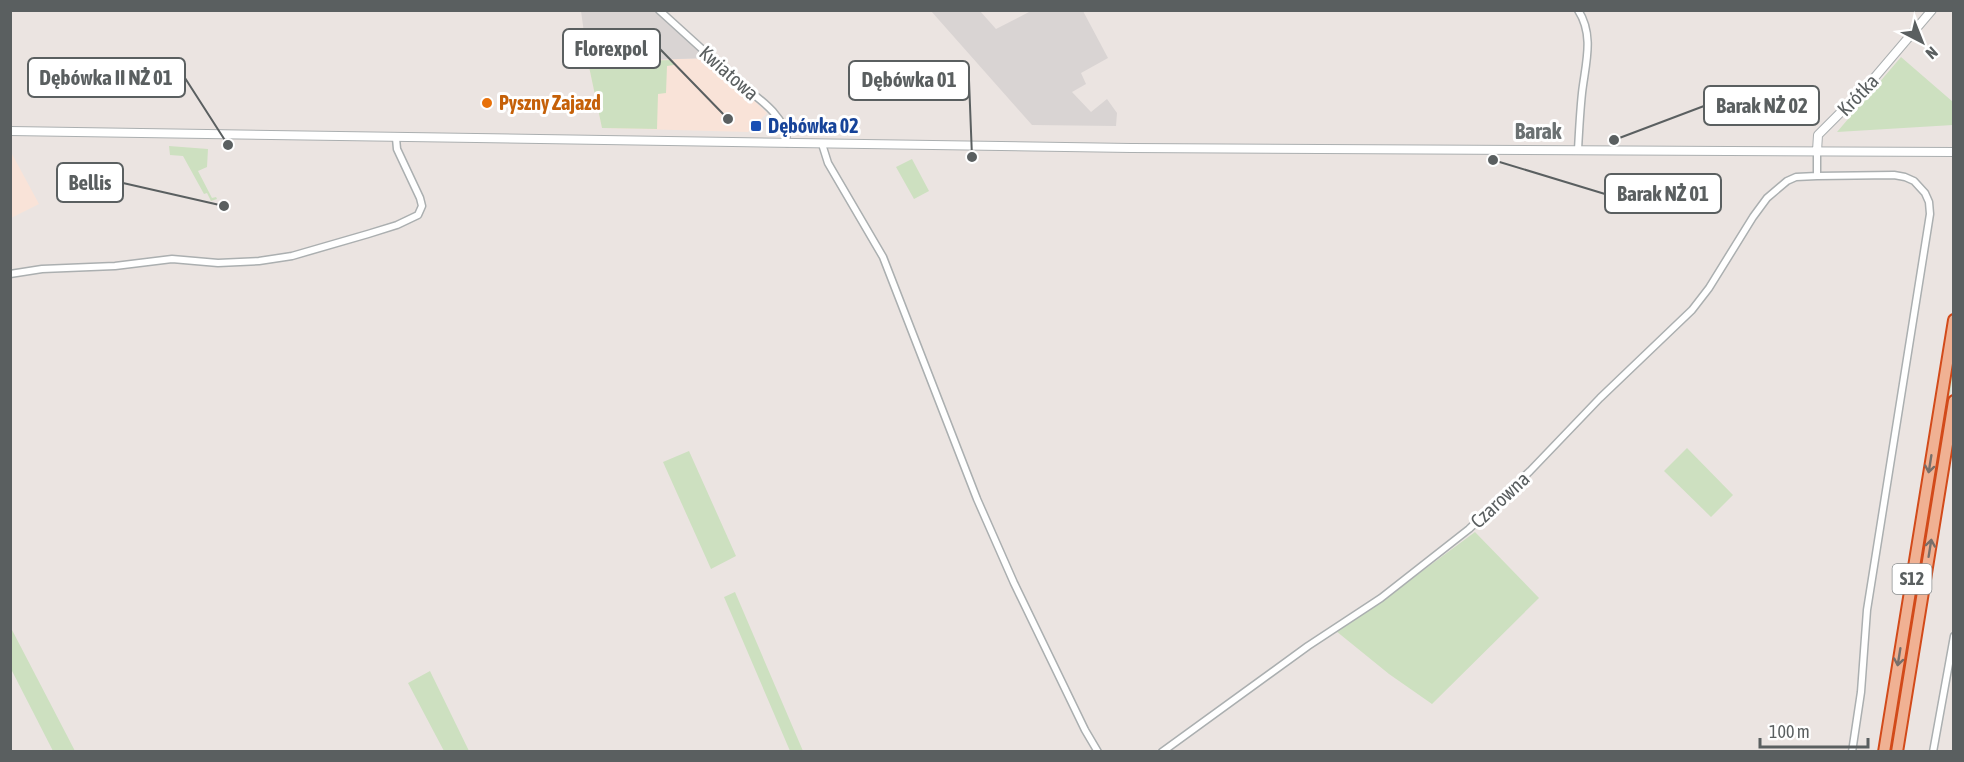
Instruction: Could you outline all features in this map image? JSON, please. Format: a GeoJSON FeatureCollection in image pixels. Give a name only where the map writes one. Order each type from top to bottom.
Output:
{"type":"FeatureCollection","features":[{"type":"Feature","properties":{"kind":"highway","name":"S12"},"geometry":{"type":"LineString","coordinates":[[1884,752],[1953,320]]}},
{"type":"Feature","properties":{"kind":"highway","name":"S12"},"geometry":{"type":"LineString","coordinates":[[1897,752],[1953,401]]}},
{"type":"Feature","properties":{"kind":"street","name":"Kwiatowa"},"geometry":{"type":"LineString","coordinates":[[658,10],[760,99],[785,128],[787,143]]}},
{"type":"Feature","properties":{"kind":"street"},"geometry":{"type":"LineString","coordinates":[[1578,10],[1586,29],[1588,42],[1578,150]]}},
{"type":"Feature","properties":{"kind":"street","name":"Krótka"},"geometry":{"type":"LineString","coordinates":[[1817,151],[1818,135],[1869,84],[1931,12]]}},
{"type":"Feature","properties":{"kind":"street"},"geometry":{"type":"LineString","coordinates":[[10,131],[1141,148],[1953,152]]}},
{"type":"Feature","properties":{"kind":"street"},"geometry":{"type":"LineString","coordinates":[[10,274],[42,269],[115,266],[172,259],[216,263],[259,261],[292,256],[397,225],[418,215],[422,206],[397,149],[396,138]]}},
{"type":"Feature","properties":{"kind":"street"},"geometry":{"type":"LineString","coordinates":[[822,144],[828,163],[883,257],[977,499],[1004,561],[1085,730],[1098,752]]}},
{"type":"Feature","properties":{"kind":"street"},"geometry":{"type":"LineString","coordinates":[[1817,151],[1817,176],[1894,175],[1905,177],[1914,181],[1925,193],[1929,202],[1930,214],[1867,610],[1861,692],[1852,752]]}},
{"type":"Feature","properties":{"kind":"street","name":"Czarowna"},"geometry":{"type":"LineString","coordinates":[[1162,752],[1308,646],[1381,598],[1469,529],[1692,310],[1709,288],[1767,198],[1779,187],[1796,177],[1817,176]]}},
{"type":"Feature","properties":{"kind":"street"},"geometry":{"type":"LineString","coordinates":[[1933,752],[1953,636]]}},
{"type":"Feature","properties":{"kind":"shaded area"},"geometry":{"type":"Polygon","coordinates":[[[581,11],[655,11],[709,58],[588,62],[581,11]]]}},
{"type":"Feature","properties":{"kind":"shaded area"},"geometry":{"type":"Polygon","coordinates":[[[931,11],[980,11],[996,29],[1031,11],[1083,11],[1108,58],[1081,73],[1086,84],[1072,92],[1091,112],[1107,99],[1117,113],[1116,126],[1032,125],[931,11]]]}},
{"type":"Feature","properties":{"kind":"shaded area"},"geometry":{"type":"Polygon","coordinates":[[[709,58],[767,113],[748,132],[602,128],[588,62],[709,58]]]}},
{"type":"Feature","properties":{"kind":"shaded area"},"geometry":{"type":"Polygon","coordinates":[[[11,154],[39,204],[11,218],[11,154]]]}},
{"type":"Feature","properties":{"kind":"green space"},"geometry":{"type":"Polygon","coordinates":[[[1901,57],[1953,102],[1953,125],[1837,132],[1901,57]]]}},
{"type":"Feature","properties":{"kind":"green space"},"geometry":{"type":"Polygon","coordinates":[[[673,60],[674,65],[667,66],[666,93],[658,94],[657,129],[602,128],[588,62],[673,60]]]}},
{"type":"Feature","properties":{"kind":"green space"},"geometry":{"type":"Polygon","coordinates":[[[169,146],[208,149],[207,167],[198,171],[212,198],[217,199],[211,201],[207,193],[204,194],[183,156],[170,155],[169,146]]]}},
{"type":"Feature","properties":{"kind":"green space"},"geometry":{"type":"Polygon","coordinates":[[[912,159],[929,191],[914,199],[896,167],[912,159]]]}},
{"type":"Feature","properties":{"kind":"green space"},"geometry":{"type":"Polygon","coordinates":[[[1953,347],[1953,375],[1894,751],[1888,752],[1953,347]]]}},
{"type":"Feature","properties":{"kind":"green space"},"geometry":{"type":"Polygon","coordinates":[[[1687,448],[1733,495],[1711,517],[1664,471],[1687,448]]]}},
{"type":"Feature","properties":{"kind":"green space"},"geometry":{"type":"Polygon","coordinates":[[[689,451],[736,556],[711,569],[663,462],[689,451]]]}},
{"type":"Feature","properties":{"kind":"green space"},"geometry":{"type":"Polygon","coordinates":[[[1475,532],[1539,598],[1432,704],[1389,674],[1336,631],[1371,609],[1475,532]]]}},
{"type":"Feature","properties":{"kind":"green space"},"geometry":{"type":"Polygon","coordinates":[[[735,592],[803,751],[790,751],[724,597],[735,592]]]}},
{"type":"Feature","properties":{"kind":"green space"},"geometry":{"type":"Polygon","coordinates":[[[10,628],[75,751],[53,751],[11,669],[10,628]]]}},
{"type":"Feature","properties":{"kind":"green space"},"geometry":{"type":"Polygon","coordinates":[[[430,671],[469,751],[444,751],[408,683],[430,671]]]}},
{"type":"Feature","properties":{"kind":"place","name":"Pyszny Zajazd"},"geometry":{"type":"Point","coordinates":[487,103]}},
{"type":"Feature","properties":{"kind":"place","name":"Florexpol"},"geometry":{"type":"Point","coordinates":[728,119]}},
{"type":"Feature","properties":{"kind":"place","name":"Dębówka 02"},"geometry":{"type":"Point","coordinates":[756,126]}},
{"type":"Feature","properties":{"kind":"place","name":"Barak NŻ 02"},"geometry":{"type":"Point","coordinates":[1614,140]}},
{"type":"Feature","properties":{"kind":"place","name":"Dębówka II NŻ 01"},"geometry":{"type":"Point","coordinates":[228,145]}},
{"type":"Feature","properties":{"kind":"place","name":"Dębówka 01"},"geometry":{"type":"Point","coordinates":[972,157]}},
{"type":"Feature","properties":{"kind":"place","name":"Barak NŻ 01"},"geometry":{"type":"Point","coordinates":[1493,160]}},
{"type":"Feature","properties":{"kind":"place","name":"Bellis"},"geometry":{"type":"Point","coordinates":[224,206]}},
{"type":"Feature","properties":{"kind":"district","name":"Barak"},"geometry":{"type":"Point","coordinates":[1538,131]}}]}
